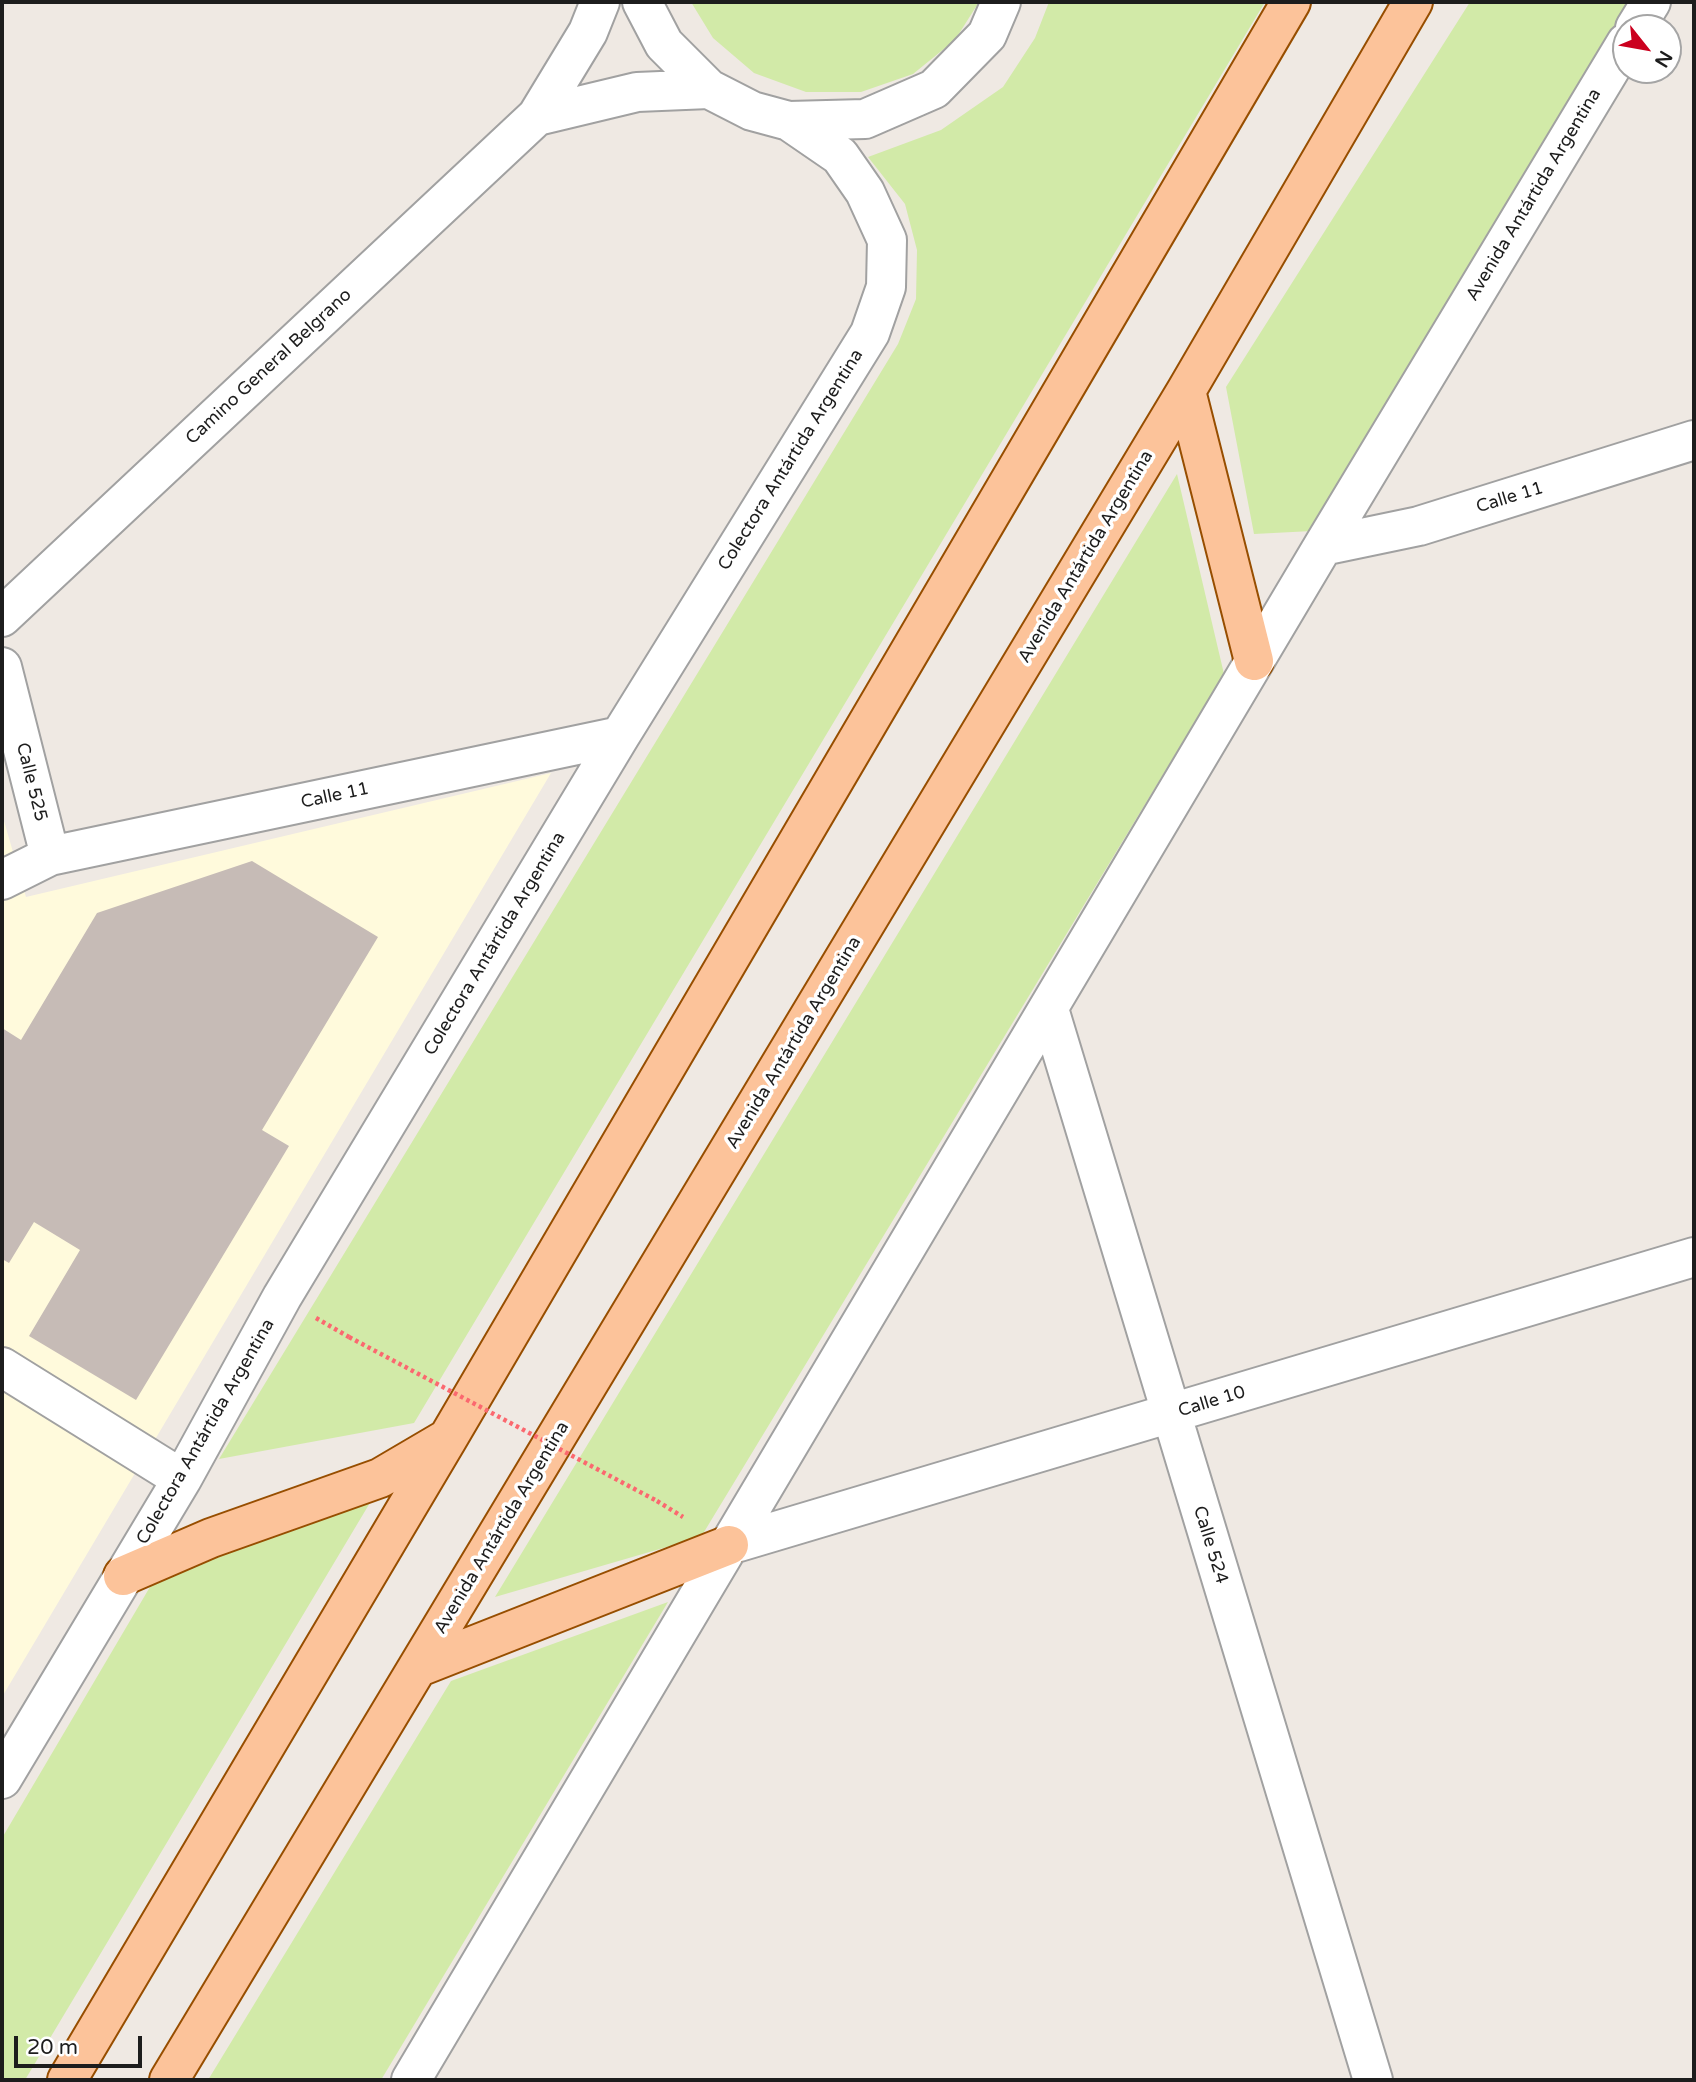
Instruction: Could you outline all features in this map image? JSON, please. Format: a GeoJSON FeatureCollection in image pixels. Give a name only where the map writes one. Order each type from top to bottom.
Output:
{"type":"FeatureCollection","features":[{"type":"Feature","properties":{"kind":"main road"},"geometry":{"type":"LineString","coordinates":[[67,2080],[448,1438],[1291,2]]}},
{"type":"Feature","properties":{"kind":"main road","name":"Avenida Antártida Argentina"},"geometry":{"type":"LineString","coordinates":[[169,2080],[1186,391],[1413,2]]}},
{"type":"Feature","properties":{"kind":"main road"},"geometry":{"type":"LineString","coordinates":[[1186,391],[1254,661]]}},
{"type":"Feature","properties":{"kind":"main road"},"geometry":{"type":"LineString","coordinates":[[123,1576],[211,1538],[380,1478],[448,1438]]}},
{"type":"Feature","properties":{"kind":"main road"},"geometry":{"type":"LineString","coordinates":[[419,1667],[729,1545]]}},
{"type":"Feature","properties":{"kind":"street","name":"Camino General Belgrano"},"geometry":{"type":"LineString","coordinates":[[2,617],[537,116],[588,32],[600,2]]}},
{"type":"Feature","properties":{"kind":"street"},"geometry":{"type":"LineString","coordinates":[[642,2],[664,44],[709,89],[752,111],[789,121],[865,119],[934,89],[987,35],[1001,2]]}},
{"type":"Feature","properties":{"kind":"street","name":"Avenida Antártida Argentina"},"geometry":{"type":"LineString","coordinates":[[418,2076],[729,1545],[1254,661],[1612,66]]}},
{"type":"Feature","properties":{"kind":"street","name":"Camino General Belgrano"},"geometry":{"type":"LineString","coordinates":[[537,116],[637,92],[709,89]]}},
{"type":"Feature","properties":{"kind":"street","name":"Colectora Antártida Argentina"},"geometry":{"type":"LineString","coordinates":[[2,1779],[182,1479],[282,1297],[620,736],[870,333],[886,287],[887,240],[865,192],[840,156],[789,121]]}},
{"type":"Feature","properties":{"kind":"street","name":"Calle 11"},"geometry":{"type":"LineString","coordinates":[[1323,546],[1419,526],[1694,440]]}},
{"type":"Feature","properties":{"kind":"street","name":"Calle 525"},"geometry":{"type":"LineString","coordinates":[[2,667],[50,856]]}},
{"type":"Feature","properties":{"kind":"street","name":"Calle 11"},"geometry":{"type":"LineString","coordinates":[[2,880],[50,856],[620,736]]}},
{"type":"Feature","properties":{"kind":"street","name":"Calle 524"},"geometry":{"type":"LineString","coordinates":[[1048,1009],[1373,2080]]}},
{"type":"Feature","properties":{"kind":"street","name":"Calle 10"},"geometry":{"type":"LineString","coordinates":[[729,1545],[1694,1257]]}},
{"type":"Feature","properties":{"kind":"street"},"geometry":{"type":"LineString","coordinates":[[2,1367],[182,1479]]}},
{"type":"Feature","properties":{"kind":"path"},"geometry":{"type":"LineString","coordinates":[[349,1337],[657,1501]]}},
{"type":"Feature","properties":{"kind":"shaded area"},"geometry":{"type":"Polygon","coordinates":[[[551,773],[2,1697],[2,814],[26,897],[551,773]]]}},
{"type":"Feature","properties":{"kind":"green space"},"geometry":{"type":"Polygon","coordinates":[[[691,2],[979,2],[955,40],[913,74],[861,92],[806,92],[754,73],[713,38],[691,2]]]}},
{"type":"Feature","properties":{"kind":"green space"},"geometry":{"type":"Polygon","coordinates":[[[1049,2],[1265,2],[414,1423],[219,1459],[898,344],[916,299],[917,250],[905,204],[868,157],[941,130],[1003,87],[1035,38],[1049,2]]]}},
{"type":"Feature","properties":{"kind":"green space"},"geometry":{"type":"Polygon","coordinates":[[[1470,2],[1639,2],[1632,14],[1612,14],[1612,46],[1312,531],[1254,534],[1226,387],[1470,2]]]}},
{"type":"Feature","properties":{"kind":"green space"},"geometry":{"type":"Polygon","coordinates":[[[1177,474],[1224,674],[701,1537],[495,1597],[1177,474]]]}},
{"type":"Feature","properties":{"kind":"green space"},"geometry":{"type":"Polygon","coordinates":[[[383,1481],[25,2080],[2,2080],[2,1838],[180,1536],[383,1481]]]}},
{"type":"Feature","properties":{"kind":"green space"},"geometry":{"type":"Polygon","coordinates":[[[668,1602],[381,2080],[208,2080],[451,1681],[668,1602]]]}},
{"type":"Feature","properties":{"kind":"building"},"geometry":{"type":"Polygon","coordinates":[[[252,861],[378,937],[262,1130],[289,1146],[136,1400],[29,1336],[80,1250],[34,1222],[9,1263],[2,1259],[2,1028],[21,1040],[97,913],[252,861]]]}}]}
